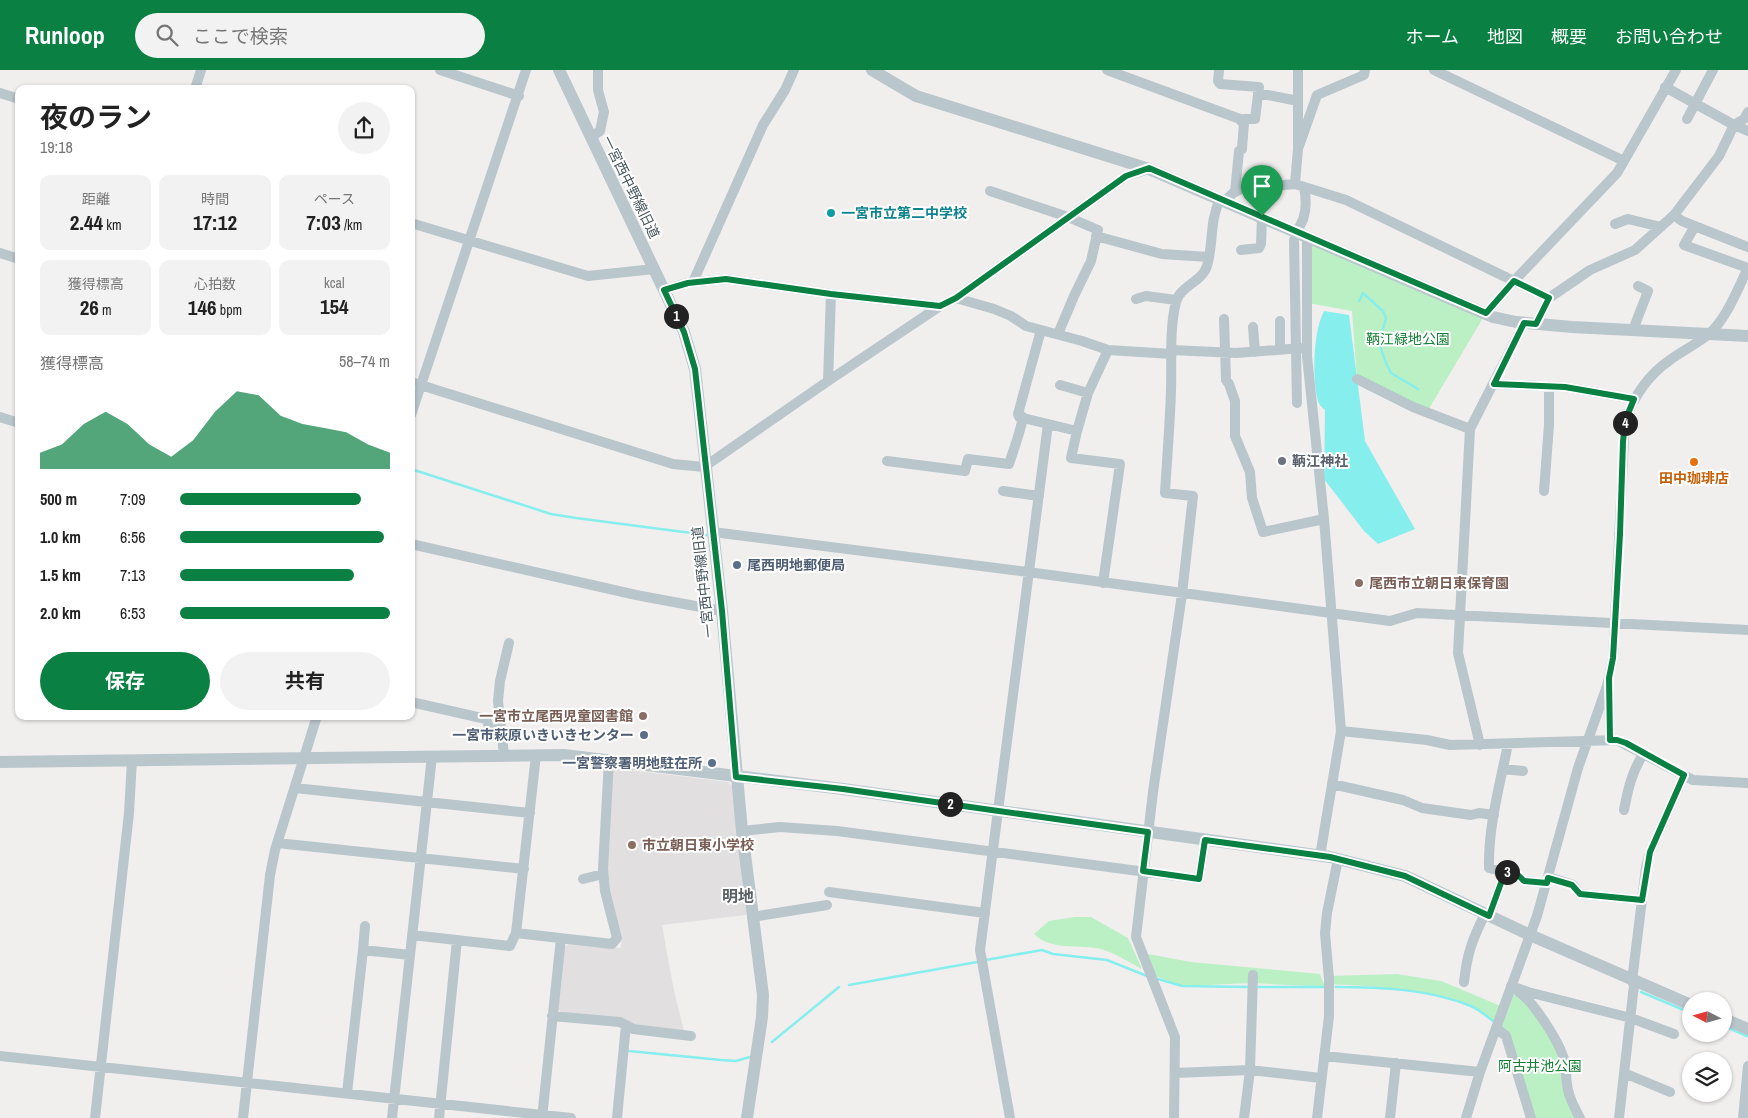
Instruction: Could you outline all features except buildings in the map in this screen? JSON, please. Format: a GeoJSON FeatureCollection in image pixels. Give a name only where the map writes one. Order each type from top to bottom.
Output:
{"type":"FeatureCollection","features":[{"type":"Feature","properties":{"kind":"street"},"geometry":{"type":"LineString","coordinates":[[196,85],[201,70]]}},
{"type":"Feature","properties":{"kind":"street"},"geometry":{"type":"LineString","coordinates":[[440,70],[519,96]]}},
{"type":"Feature","properties":{"kind":"street"},"geometry":{"type":"LineString","coordinates":[[526,70],[519,96],[469,241],[416,383],[673,464],[704,467],[828,381],[940,306],[956,298],[1126,176],[1149,168]]}},
{"type":"Feature","properties":{"kind":"street","name":"一宮西中野線旧道"},"geometry":{"type":"LineString","coordinates":[[559,70],[684,332],[695,369],[704,467],[722,611],[736,777],[763,995],[762,1017],[747,1118]]}},
{"type":"Feature","properties":{"kind":"street"},"geometry":{"type":"LineString","coordinates":[[591,137],[600,131],[604,112],[598,90],[598,70]]}},
{"type":"Feature","properties":{"kind":"street"},"geometry":{"type":"LineString","coordinates":[[693,282],[763,125],[785,90],[794,70]]}},
{"type":"Feature","properties":{"kind":"street"},"geometry":{"type":"LineString","coordinates":[[872,70],[916,96],[1149,168],[1227,197],[1299,236],[1493,317],[1530,323],[1748,336]]}},
{"type":"Feature","properties":{"kind":"street"},"geometry":{"type":"LineString","coordinates":[[1107,70],[1241,121],[1255,119],[1259,87],[1220,84],[1218,81],[1219,70]]}},
{"type":"Feature","properties":{"kind":"street"},"geometry":{"type":"LineString","coordinates":[[1297,403],[1296,348],[1299,236],[1305,210],[1300,185],[1298,149],[1298,70]]}},
{"type":"Feature","properties":{"kind":"street"},"geometry":{"type":"LineString","coordinates":[[1258,93],[1298,98],[1317,95],[1364,75],[1365,70]]}},
{"type":"Feature","properties":{"kind":"street"},"geometry":{"type":"LineString","coordinates":[[1434,70],[1624,161]]}},
{"type":"Feature","properties":{"kind":"street"},"geometry":{"type":"LineString","coordinates":[[1486,313],[1617,173],[1676,70]]}},
{"type":"Feature","properties":{"kind":"street"},"geometry":{"type":"LineString","coordinates":[[1687,119],[1713,70]]}},
{"type":"Feature","properties":{"kind":"street"},"geometry":{"type":"LineString","coordinates":[[1665,87],[1748,131]]}},
{"type":"Feature","properties":{"kind":"street"},"geometry":{"type":"LineString","coordinates":[[0,94],[15,98]]}},
{"type":"Feature","properties":{"kind":"street"},"geometry":{"type":"LineString","coordinates":[[1298,149],[1317,95]]}},
{"type":"Feature","properties":{"kind":"street"},"geometry":{"type":"LineString","coordinates":[[1480,745],[1458,653],[1470,429],[1530,323],[1549,298],[1590,270],[1636,250],[1674,215],[1719,156],[1734,125],[1744,119],[1748,112]]}},
{"type":"Feature","properties":{"kind":"street"},"geometry":{"type":"LineString","coordinates":[[1174,1118],[1175,1037],[1136,937],[1148,832],[1182,594],[1193,496],[1165,493],[1173,316],[1176,300],[1184,289],[1205,271],[1209,257],[1212,218],[1227,197],[1239,151],[1242,149],[1244,123],[1241,121]]}},
{"type":"Feature","properties":{"kind":"street"},"geometry":{"type":"LineString","coordinates":[[1227,197],[1242,189],[1300,185],[1346,200],[1549,298]]}},
{"type":"Feature","properties":{"kind":"street"},"geometry":{"type":"LineString","coordinates":[[990,191],[1068,217],[1098,230],[1089,266],[1058,334]]}},
{"type":"Feature","properties":{"kind":"street"},"geometry":{"type":"LineString","coordinates":[[1674,215],[1682,221],[1748,247]]}},
{"type":"Feature","properties":{"kind":"street"},"geometry":{"type":"LineString","coordinates":[[1241,250],[1259,248],[1261,244],[1262,216]]}},
{"type":"Feature","properties":{"kind":"street"},"geometry":{"type":"LineString","coordinates":[[1615,224],[1628,219],[1661,227]]}},
{"type":"Feature","properties":{"kind":"street"},"geometry":{"type":"LineString","coordinates":[[415,223],[588,276],[654,269]]}},
{"type":"Feature","properties":{"kind":"street"},"geometry":{"type":"LineString","coordinates":[[1466,1118],[1480,1072],[1530,936],[1548,880],[1578,768],[1589,741],[1609,678],[1613,658],[1625,421],[1638,390],[1668,361],[1709,334],[1726,313],[1748,268],[1684,245],[1695,226]]}},
{"type":"Feature","properties":{"kind":"street"},"geometry":{"type":"LineString","coordinates":[[1096,236],[1162,254],[1209,257]]}},
{"type":"Feature","properties":{"kind":"street"},"geometry":{"type":"LineString","coordinates":[[1299,236],[1341,731],[1320,856]]}},
{"type":"Feature","properties":{"kind":"street"},"geometry":{"type":"LineString","coordinates":[[0,253],[15,258]]}},
{"type":"Feature","properties":{"kind":"street"},"geometry":{"type":"LineString","coordinates":[[664,290],[693,282],[726,279],[831,294],[940,306]]}},
{"type":"Feature","properties":{"kind":"street"},"geometry":{"type":"LineString","coordinates":[[1633,330],[1648,291],[1638,286]]}},
{"type":"Feature","properties":{"kind":"street"},"geometry":{"type":"LineString","coordinates":[[828,381],[831,294]]}},
{"type":"Feature","properties":{"kind":"street"},"geometry":{"type":"LineString","coordinates":[[1136,300],[1146,296],[1176,300]]}},
{"type":"Feature","properties":{"kind":"street"},"geometry":{"type":"LineString","coordinates":[[956,298],[994,309],[1026,326],[1108,350],[1224,353],[1308,348]]}},
{"type":"Feature","properties":{"kind":"street"},"geometry":{"type":"LineString","coordinates":[[1224,319],[1226,380],[1235,402],[1235,436],[1250,472],[1252,498],[1264,532],[1324,519]]}},
{"type":"Feature","properties":{"kind":"street"},"geometry":{"type":"LineString","coordinates":[[1280,321],[1280,350]]}},
{"type":"Feature","properties":{"kind":"street"},"geometry":{"type":"LineString","coordinates":[[1254,327],[1255,352]]}},
{"type":"Feature","properties":{"kind":"street"},"geometry":{"type":"LineString","coordinates":[[1041,330],[1018,414],[1019,417],[1077,432]]}},
{"type":"Feature","properties":{"kind":"street"},"geometry":{"type":"LineString","coordinates":[[1103,584],[1120,464],[1072,458],[1088,393],[1108,350]]}},
{"type":"Feature","properties":{"kind":"street"},"geometry":{"type":"LineString","coordinates":[[1357,379],[1413,407],[1470,429]]}},
{"type":"Feature","properties":{"kind":"street"},"geometry":{"type":"LineString","coordinates":[[1494,384],[1589,390],[1634,399]]}},
{"type":"Feature","properties":{"kind":"street"},"geometry":{"type":"LineString","coordinates":[[1060,385],[1088,393]]}},
{"type":"Feature","properties":{"kind":"street"},"geometry":{"type":"LineString","coordinates":[[1544,490],[1549,425],[1549,386]]}},
{"type":"Feature","properties":{"kind":"street"},"geometry":{"type":"LineString","coordinates":[[0,417],[15,422]]}},
{"type":"Feature","properties":{"kind":"street"},"geometry":{"type":"LineString","coordinates":[[887,461],[965,471],[968,459],[1009,464],[1015,442],[1019,436],[1023,417]]}},
{"type":"Feature","properties":{"kind":"street"},"geometry":{"type":"LineString","coordinates":[[1010,1118],[980,950],[1048,424]]}},
{"type":"Feature","properties":{"kind":"street"},"geometry":{"type":"LineString","coordinates":[[1003,491],[1039,496]]}},
{"type":"Feature","properties":{"kind":"street"},"geometry":{"type":"LineString","coordinates":[[713,532],[1390,621],[1418,613],[1748,630]]}},
{"type":"Feature","properties":{"kind":"street"},"geometry":{"type":"LineString","coordinates":[[415,545],[636,595],[722,611]]}},
{"type":"Feature","properties":{"kind":"street"},"geometry":{"type":"LineString","coordinates":[[504,755],[498,701],[500,681],[509,643]]}},
{"type":"Feature","properties":{"kind":"street"},"geometry":{"type":"LineString","coordinates":[[1609,678],[1610,740]]}},
{"type":"Feature","properties":{"kind":"street"},"geometry":{"type":"LineString","coordinates":[[415,703],[486,719],[490,730],[501,731]]}},
{"type":"Feature","properties":{"kind":"street"},"geometry":{"type":"LineString","coordinates":[[243,1118],[270,875],[277,843],[316,720]]}},
{"type":"Feature","properties":{"kind":"street"},"geometry":{"type":"LineString","coordinates":[[1341,731],[1427,740],[1450,745],[1617,740],[1693,780],[1748,783]]}},
{"type":"Feature","properties":{"kind":"street"},"geometry":{"type":"LineString","coordinates":[[1508,744],[1494,815],[1489,868],[1518,875],[1524,881],[1548,880],[1572,885],[1580,894],[1642,900]]}},
{"type":"Feature","properties":{"kind":"street"},"geometry":{"type":"LineString","coordinates":[[1624,810],[1631,779],[1636,765],[1644,753]]}},
{"type":"Feature","properties":{"kind":"street"},"geometry":{"type":"LineString","coordinates":[[0,762],[504,755],[564,756],[843,789],[1320,856],[1405,876],[1530,936],[1682,1001]]}},
{"type":"Feature","properties":{"kind":"street"},"geometry":{"type":"LineString","coordinates":[[412,935],[510,946],[516,933],[536,755]]}},
{"type":"Feature","properties":{"kind":"street"},"geometry":{"type":"LineString","coordinates":[[392,1118],[432,756]]}},
{"type":"Feature","properties":{"kind":"street"},"geometry":{"type":"LineString","coordinates":[[95,1118],[129,813],[132,760]]}},
{"type":"Feature","properties":{"kind":"street"},"geometry":{"type":"LineString","coordinates":[[516,933],[612,944],[617,938],[605,891],[603,874],[609,760]]}},
{"type":"Feature","properties":{"kind":"street"},"geometry":{"type":"LineString","coordinates":[[1503,769],[1523,772]]}},
{"type":"Feature","properties":{"kind":"street"},"geometry":{"type":"LineString","coordinates":[[1619,1118],[1631,1018],[1634,985],[1632,981],[1650,852],[1684,775]]}},
{"type":"Feature","properties":{"kind":"street"},"geometry":{"type":"LineString","coordinates":[[1332,784],[1403,800],[1422,808],[1471,815],[1479,813],[1494,815]]}},
{"type":"Feature","properties":{"kind":"street"},"geometry":{"type":"LineString","coordinates":[[294,788],[530,813]]}},
{"type":"Feature","properties":{"kind":"street"},"geometry":{"type":"LineString","coordinates":[[742,831],[780,827],[837,830],[1199,879],[1205,840]]}},
{"type":"Feature","properties":{"kind":"street"},"geometry":{"type":"LineString","coordinates":[[277,843],[524,869]]}},
{"type":"Feature","properties":{"kind":"street"},"geometry":{"type":"LineString","coordinates":[[1317,1118],[1329,1016],[1329,979],[1325,934],[1326,913],[1338,859]]}},
{"type":"Feature","properties":{"kind":"street"},"geometry":{"type":"LineString","coordinates":[[1464,982],[1467,957],[1472,940],[1487,915],[1505,872]]}},
{"type":"Feature","properties":{"kind":"street"},"geometry":{"type":"LineString","coordinates":[[583,879],[603,874]]}},
{"type":"Feature","properties":{"kind":"street"},"geometry":{"type":"LineString","coordinates":[[829,892],[985,913]]}},
{"type":"Feature","properties":{"kind":"street"},"geometry":{"type":"LineString","coordinates":[[752,917],[827,905]]}},
{"type":"Feature","properties":{"kind":"street"},"geometry":{"type":"LineString","coordinates":[[347,1093],[366,926]]}},
{"type":"Feature","properties":{"kind":"street"},"geometry":{"type":"LineString","coordinates":[[543,1116],[561,938]]}},
{"type":"Feature","properties":{"kind":"street"},"geometry":{"type":"LineString","coordinates":[[439,1118],[458,940]]}},
{"type":"Feature","properties":{"kind":"street"},"geometry":{"type":"LineString","coordinates":[[363,950],[410,955]]}},
{"type":"Feature","properties":{"kind":"street"},"geometry":{"type":"LineString","coordinates":[[1244,1118],[1250,1070],[1253,975]]}},
{"type":"Feature","properties":{"kind":"street"},"geometry":{"type":"LineString","coordinates":[[1511,986],[1631,1018],[1674,1034]]}},
{"type":"Feature","properties":{"kind":"street"},"geometry":{"type":"LineString","coordinates":[[1511,986],[1526,997],[1540,1014],[1562,1054],[1565,1062],[1568,1091],[1580,1118]]}},
{"type":"Feature","properties":{"kind":"street"},"geometry":{"type":"LineString","coordinates":[[552,1016],[620,1022],[633,1028],[691,1036]]}},
{"type":"Feature","properties":{"kind":"street"},"geometry":{"type":"LineString","coordinates":[[1732,1022],[1748,1029]]}},
{"type":"Feature","properties":{"kind":"street"},"geometry":{"type":"LineString","coordinates":[[617,1118],[626,1026]]}},
{"type":"Feature","properties":{"kind":"street"},"geometry":{"type":"LineString","coordinates":[[1496,1028],[1506,1036],[1531,1118]]}},
{"type":"Feature","properties":{"kind":"street"},"geometry":{"type":"LineString","coordinates":[[0,1056],[571,1118]]}},
{"type":"Feature","properties":{"kind":"street"},"geometry":{"type":"LineString","coordinates":[[1324,1056],[1480,1072]]}},
{"type":"Feature","properties":{"kind":"street"},"geometry":{"type":"LineString","coordinates":[[1390,1118],[1396,1063]]}},
{"type":"Feature","properties":{"kind":"street"},"geometry":{"type":"LineString","coordinates":[[1743,1118],[1748,1066]]}},
{"type":"Feature","properties":{"kind":"street"},"geometry":{"type":"LineString","coordinates":[[1175,1073],[1250,1070],[1321,1078]]}},
{"type":"Feature","properties":{"kind":"street"},"geometry":{"type":"LineString","coordinates":[[1624,1073],[1670,1092]]}},
{"type":"Feature","properties":{"kind":"shaded area"},"geometry":{"type":"Polygon","coordinates":[[[612,768],[728,782],[733,787],[748,906],[746,915],[662,925],[674,991],[684,1031],[636,1025],[620,1019],[560,1012],[556,1007],[564,948],[569,943],[621,948],[622,936],[609,892],[606,867],[612,768]]]}},
{"type":"Feature","properties":{"kind":"green space","name":"鞆江緑地公園"},"geometry":{"type":"Polygon","coordinates":[[[1307,236],[1486,313],[1427,412],[1357,379],[1352,311],[1308,303],[1307,236]]]}},
{"type":"Feature","properties":{"kind":"green space"},"geometry":{"type":"Polygon","coordinates":[[[1075,917],[1091,917],[1128,938],[1142,969],[1104,950],[1049,943],[1041,940],[1034,934],[1049,921],[1075,917]]]}},
{"type":"Feature","properties":{"kind":"green space"},"geometry":{"type":"Polygon","coordinates":[[[1142,953],[1191,962],[1320,974],[1325,987],[1253,983],[1182,986],[1150,974],[1142,953]]]}},
{"type":"Feature","properties":{"kind":"green space","name":"阿古井池公園"},"geometry":{"type":"Polygon","coordinates":[[[1397,974],[1441,981],[1503,1007],[1511,986],[1551,1035],[1580,1118],[1531,1118],[1498,1023],[1470,1007],[1446,997],[1413,991],[1329,984],[1329,976],[1397,974]]]}},
{"type":"Feature","properties":{"kind":"water"},"geometry":{"type":"Polygon","coordinates":[[[1324,311],[1349,315],[1365,441],[1415,529],[1378,544],[1364,531],[1324,479],[1325,410],[1318,401],[1314,368],[1318,330],[1324,311]]]}},
{"type":"Feature","properties":{"kind":"waterway"},"geometry":{"type":"LineString","coordinates":[[1359,301],[1363,293],[1383,311],[1386,318],[1379,343],[1386,363],[1391,373],[1418,389]]}},
{"type":"Feature","properties":{"kind":"waterway"},"geometry":{"type":"LineString","coordinates":[[415,470],[551,514],[707,535]]}},
{"type":"Feature","properties":{"kind":"waterway"},"geometry":{"type":"LineString","coordinates":[[986,960],[1042,950],[1053,954],[1107,960],[1147,976]]}},
{"type":"Feature","properties":{"kind":"waterway"},"geometry":{"type":"LineString","coordinates":[[849,985],[977,962]]}},
{"type":"Feature","properties":{"kind":"waterway"},"geometry":{"type":"LineString","coordinates":[[1158,979],[1182,986],[1249,987]]}},
{"type":"Feature","properties":{"kind":"waterway"},"geometry":{"type":"LineString","coordinates":[[772,1042],[839,987]]}},
{"type":"Feature","properties":{"kind":"waterway"},"geometry":{"type":"LineString","coordinates":[[1256,987],[1325,987]]}},
{"type":"Feature","properties":{"kind":"waterway"},"geometry":{"type":"LineString","coordinates":[[1336,987],[1404,990],[1438,996],[1474,1007],[1493,1021]]}},
{"type":"Feature","properties":{"kind":"waterway"},"geometry":{"type":"LineString","coordinates":[[1641,992],[1682,1009]]}},
{"type":"Feature","properties":{"kind":"waterway"},"geometry":{"type":"LineString","coordinates":[[1732,1029],[1747,1036]]}},
{"type":"Feature","properties":{"kind":"waterway"},"geometry":{"type":"LineString","coordinates":[[629,1051],[736,1061],[750,1057]]}},
{"type":"Feature","properties":{"kind":"place","name":"一宮市立第二中学校"},"geometry":{"type":"Point","coordinates":[831,213]}},
{"type":"Feature","properties":{"kind":"place","name":"鞆江神社"},"geometry":{"type":"Point","coordinates":[1282,461]}},
{"type":"Feature","properties":{"kind":"place","name":"田中珈琲店"},"geometry":{"type":"Point","coordinates":[1694,462]}},
{"type":"Feature","properties":{"kind":"place","name":"尾西明地郵便局"},"geometry":{"type":"Point","coordinates":[737,565]}},
{"type":"Feature","properties":{"kind":"place","name":"尾西市立朝日東保育園"},"geometry":{"type":"Point","coordinates":[1359,583]}},
{"type":"Feature","properties":{"kind":"place","name":"一宮市立尾西児童図書館"},"geometry":{"type":"Point","coordinates":[643,716]}},
{"type":"Feature","properties":{"kind":"place","name":"一宮市萩原いきいきセンター"},"geometry":{"type":"Point","coordinates":[644,735]}},
{"type":"Feature","properties":{"kind":"place","name":"一宮警察署明地駐在所"},"geometry":{"type":"Point","coordinates":[712,763]}},
{"type":"Feature","properties":{"kind":"place","name":"市立朝日東小学校"},"geometry":{"type":"Point","coordinates":[632,845]}},
{"type":"Feature","properties":{"kind":"district","name":"明地"},"geometry":{"type":"Point","coordinates":[738,896]}},
{"type":"Feature","properties":{"kind":"route"},"geometry":{"type":"LineString","coordinates":[[1149,168],[1262,216],[1486,313],[1514,281],[1549,298],[1536,324],[1524,323],[1494,384],[1565,387],[1634,399],[1625,421],[1623,442],[1613,658],[1609,678],[1610,740],[1626,743],[1684,775],[1650,852],[1642,900],[1580,894],[1572,885],[1548,878],[1547,883],[1524,881],[1518,875],[1505,872],[1489,916],[1405,876],[1330,857],[1205,840],[1199,879],[1143,871],[1148,832],[843,789],[736,777],[722,611],[704,467],[695,369],[684,332],[664,290],[688,283],[726,279],[831,294],[940,306],[956,298],[1126,176],[1149,168]]}}]}
